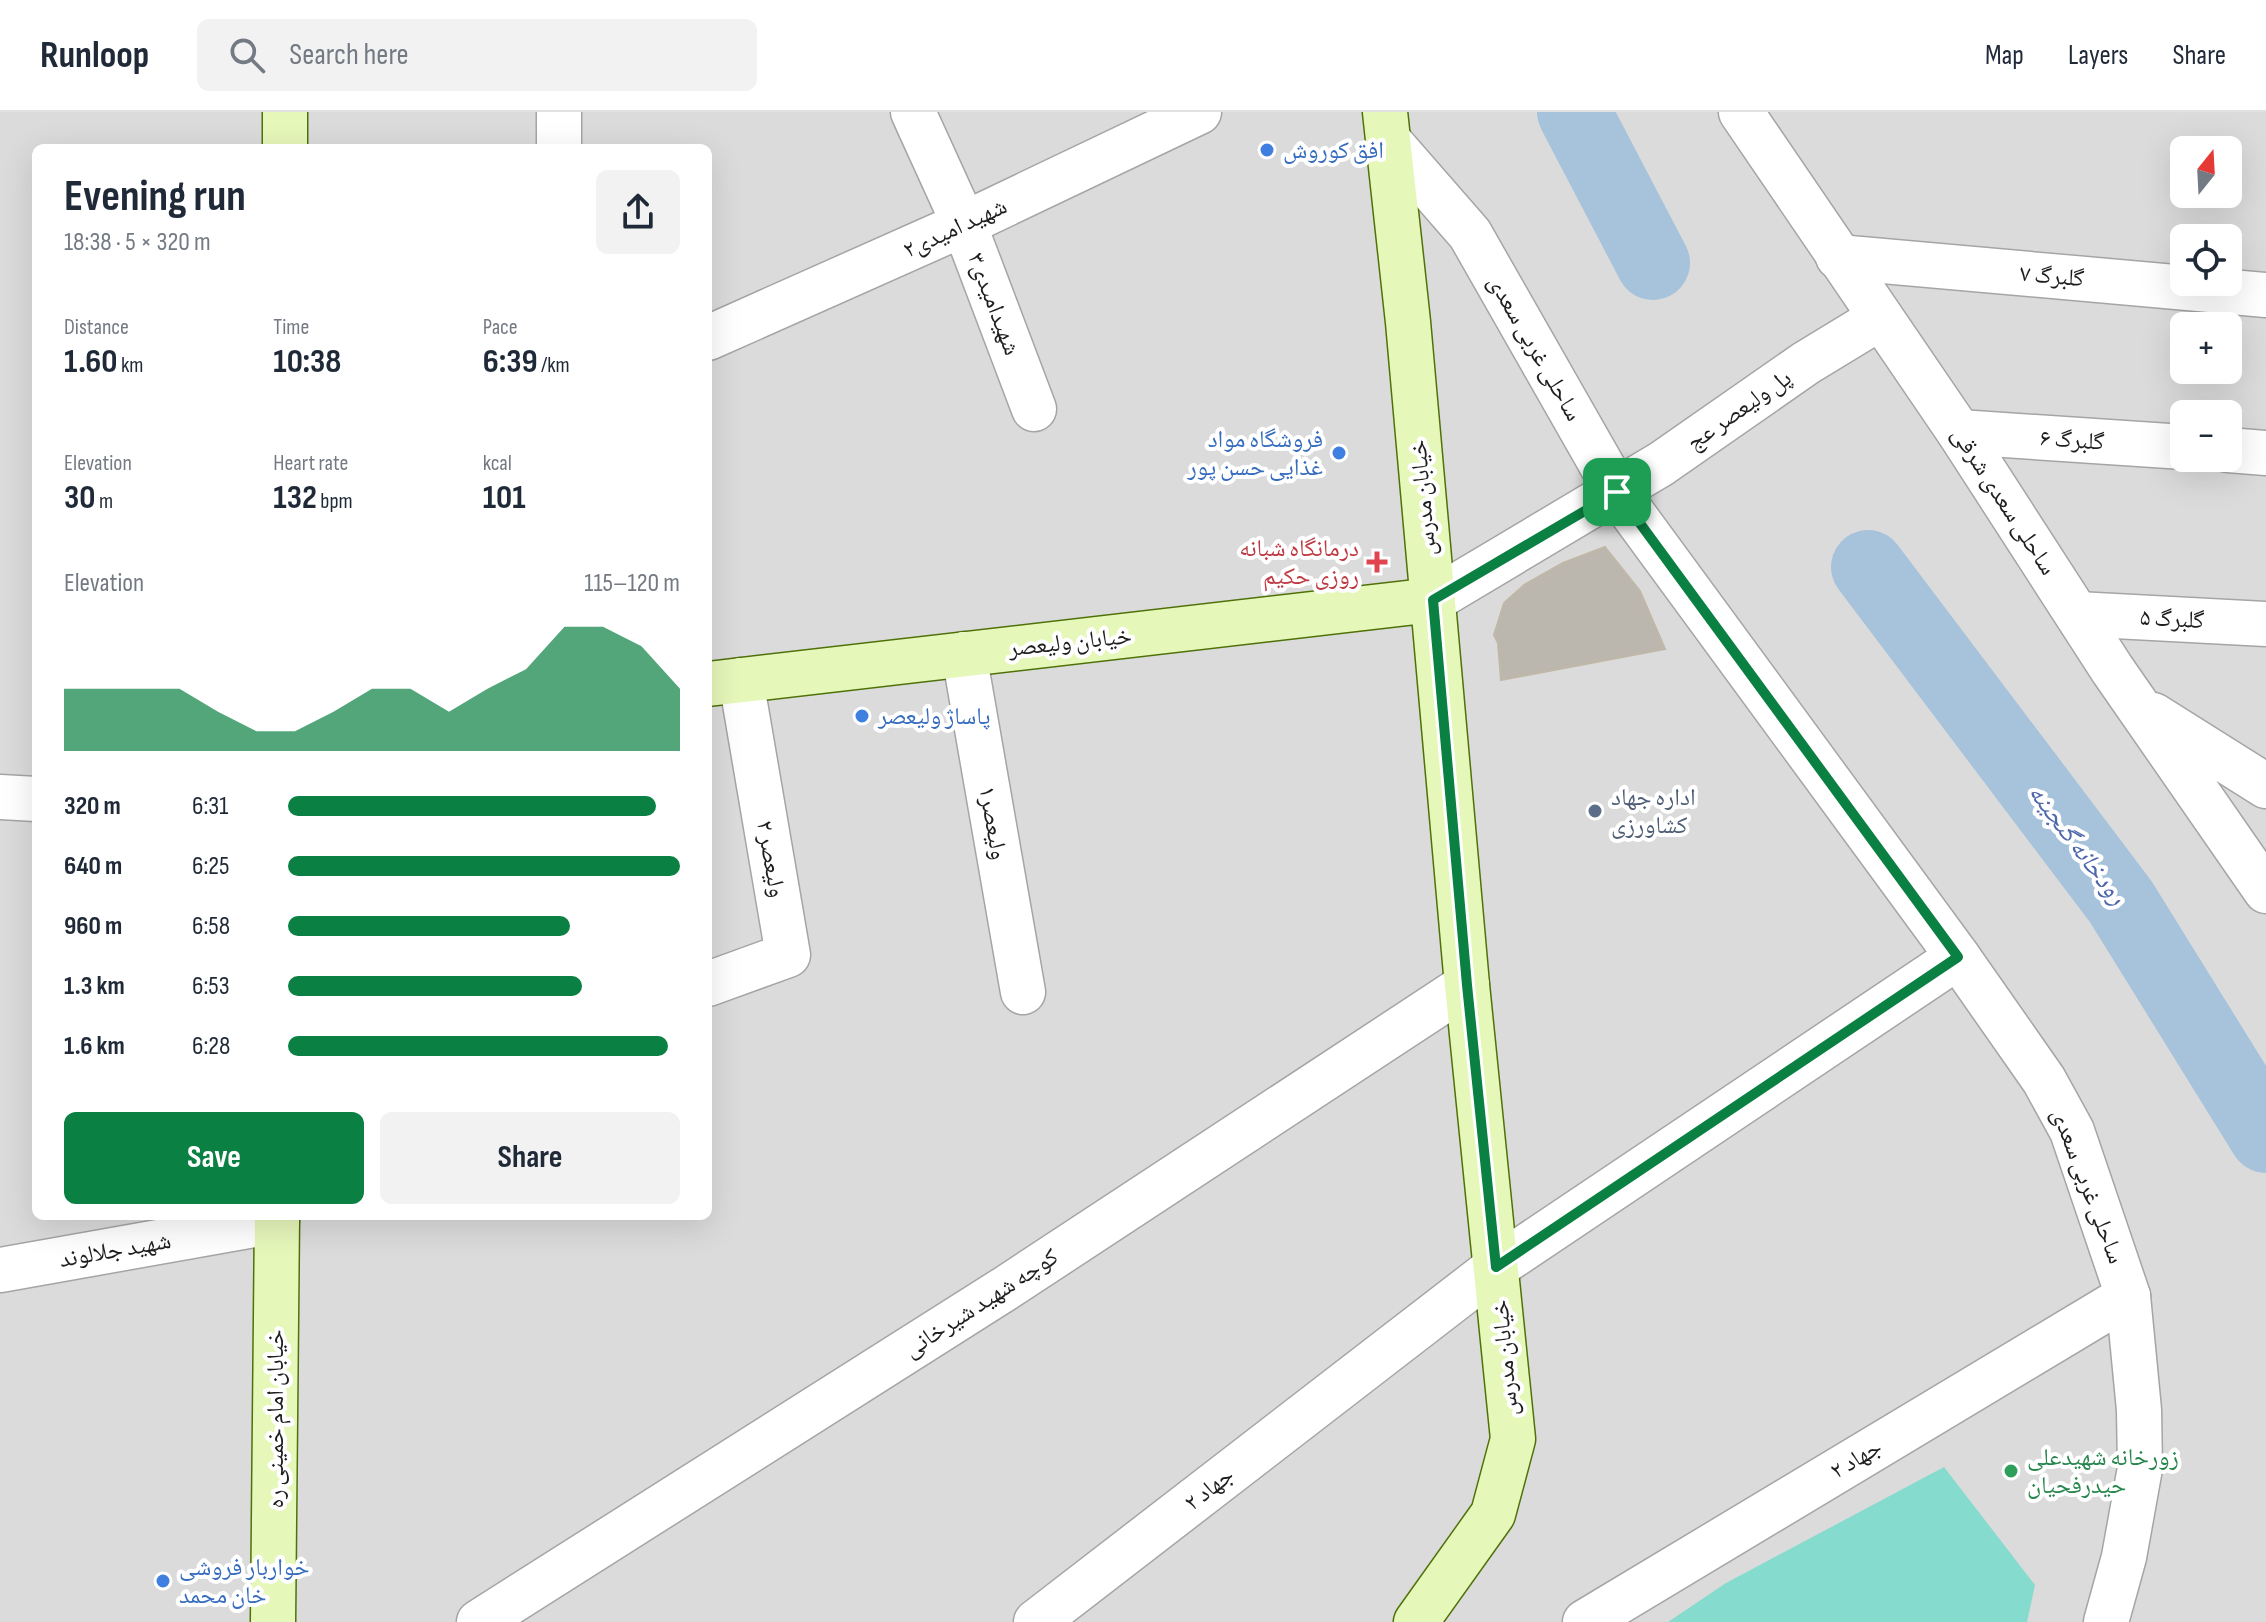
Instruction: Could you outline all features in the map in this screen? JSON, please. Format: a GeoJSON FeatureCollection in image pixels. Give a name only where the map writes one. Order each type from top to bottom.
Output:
{"type":"FeatureCollection","features":[{"type":"Feature","properties":{"kind":"main road"},"geometry":{"type":"LineString","coordinates":[[285,112],[285,144]]}},
{"type":"Feature","properties":{"kind":"main road","name":"خیابان مدرس"},"geometry":{"type":"LineString","coordinates":[[1387,126],[1408,322],[1467,985],[1513,1439],[1493,1514],[1416,1622]]}},
{"type":"Feature","properties":{"kind":"main road","name":"خیابان ولیعصر"},"geometry":{"type":"LineString","coordinates":[[725,682],[1433,600]]}},
{"type":"Feature","properties":{"kind":"main road","name":"خیابان امام خمینی ره"},"geometry":{"type":"LineString","coordinates":[[273,1622],[277,1220]]}},
{"type":"Feature","properties":{"kind":"street"},"geometry":{"type":"LineString","coordinates":[[559,112],[559,144]]}},
{"type":"Feature","properties":{"kind":"street","name":"شهیدامیدی۳"},"geometry":{"type":"LineString","coordinates":[[913,112],[964,224],[1034,409]]}},
{"type":"Feature","properties":{"kind":"street","name":"شهید امیدی۲"},"geometry":{"type":"LineString","coordinates":[[712,336],[964,224],[1199,112]]}},
{"type":"Feature","properties":{"kind":"street","name":"ساحلی سعدی شرقی"},"geometry":{"type":"LineString","coordinates":[[1741,112],[1959,432],[2139,707],[2266,891]]}},
{"type":"Feature","properties":{"kind":"street","name":"ساحلی غربی سعدی"},"geometry":{"type":"LineString","coordinates":[[1387,126],[1470,234],[1617,492],[1958,957],[2044,1080],[2072,1131],[2128,1296],[2139,1410],[2140,1468],[2124,1557],[2106,1622]]}},
{"type":"Feature","properties":{"kind":"street","name":"گلبرگ ۷"},"geometry":{"type":"LineString","coordinates":[[1838,257],[2266,295]]}},
{"type":"Feature","properties":{"kind":"street","name":"پل ولیعصر عج"},"geometry":{"type":"LineString","coordinates":[[1433,600],[1617,492],[1806,363],[1880,318]]}},
{"type":"Feature","properties":{"kind":"street","name":"گلبرگ ۶"},"geometry":{"type":"LineString","coordinates":[[1959,432],[2170,446]]}},
{"type":"Feature","properties":{"kind":"street"},"geometry":{"type":"LineString","coordinates":[[2242,451],[2266,453]]}},
{"type":"Feature","properties":{"kind":"street","name":"گلبرگ ۵"},"geometry":{"type":"LineString","coordinates":[[2077,614],[2266,624]]}},
{"type":"Feature","properties":{"kind":"street","name":"ولیعصر۱"},"geometry":{"type":"LineString","coordinates":[[964,654],[1023,992]]}},
{"type":"Feature","properties":{"kind":"street","name":"ولیعصر ۲"},"geometry":{"type":"LineString","coordinates":[[712,983],[788,955],[725,682]]}},
{"type":"Feature","properties":{"kind":"street"},"geometry":{"type":"LineString","coordinates":[[2139,707],[2266,786]]}},
{"type":"Feature","properties":{"kind":"street"},"geometry":{"type":"LineString","coordinates":[[0,797],[32,799]]}},
{"type":"Feature","properties":{"kind":"street","name":"جهاد ۲"},"geometry":{"type":"LineString","coordinates":[[1036,1622],[1496,1267],[1958,957]]}},
{"type":"Feature","properties":{"kind":"street","name":"کوچه شهید شیرخانی"},"geometry":{"type":"LineString","coordinates":[[488,1620],[1006,1288],[1467,985]]}},
{"type":"Feature","properties":{"kind":"street","name":"شهید جلالوند"},"geometry":{"type":"LineString","coordinates":[[0,1270],[272,1220]]}},
{"type":"Feature","properties":{"kind":"street","name":"جهاد ۲"},"geometry":{"type":"LineString","coordinates":[[1585,1622],[2128,1296]]}},
{"type":"Feature","properties":{"kind":"shaded area"},"geometry":{"type":"Polygon","coordinates":[[[0,112],[2266,112],[2266,1622],[0,1622],[0,112]]]}},
{"type":"Feature","properties":{"kind":"shaded area"},"geometry":{"type":"Polygon","coordinates":[[[1944,1467],[2035,1585],[2027,1622],[1668,1622],[1726,1583],[1944,1467]]]}},
{"type":"Feature","properties":{"kind":"building"},"geometry":{"type":"Polygon","coordinates":[[[1605,547],[1640,591],[1665,649],[1501,680],[1498,643],[1494,635],[1504,603],[1524,585],[1563,563],[1605,547]]]}},
{"type":"Feature","properties":{"kind":"waterway"},"geometry":{"type":"LineString","coordinates":[[1574,112],[1653,263]]}},
{"type":"Feature","properties":{"kind":"waterway","name":"رودخانه گنجینه"},"geometry":{"type":"LineString","coordinates":[[1868,567],[2121,902],[2266,1136]]}},
{"type":"Feature","properties":{"kind":"place","name":"افق کوروش"},"geometry":{"type":"Point","coordinates":[1267,150]}},
{"type":"Feature","properties":{"kind":"place","name":"فروشگاه مواد غذایی حسن پور"},"geometry":{"type":"Point","coordinates":[1339,453]}},
{"type":"Feature","properties":{"kind":"place","name":"درمانگاه شبانه روزی حکیم"},"geometry":{"type":"Point","coordinates":[1377,562]}},
{"type":"Feature","properties":{"kind":"place","name":"پاساژ ولیعصر"},"geometry":{"type":"Point","coordinates":[862,716]}},
{"type":"Feature","properties":{"kind":"place","name":"اداره جهاد کشاورزی"},"geometry":{"type":"Point","coordinates":[1595,811]}},
{"type":"Feature","properties":{"kind":"place","name":"زورخانه شهیدعلی حیدرفحیان"},"geometry":{"type":"Point","coordinates":[2011,1471]}},
{"type":"Feature","properties":{"kind":"place","name":"خواربار فروشی خان محمد"},"geometry":{"type":"Point","coordinates":[163,1581]}},
{"type":"Feature","properties":{"kind":"route"},"geometry":{"type":"LineString","coordinates":[[1617,492],[1958,957],[1496,1267],[1433,600],[1617,492]]}}]}
